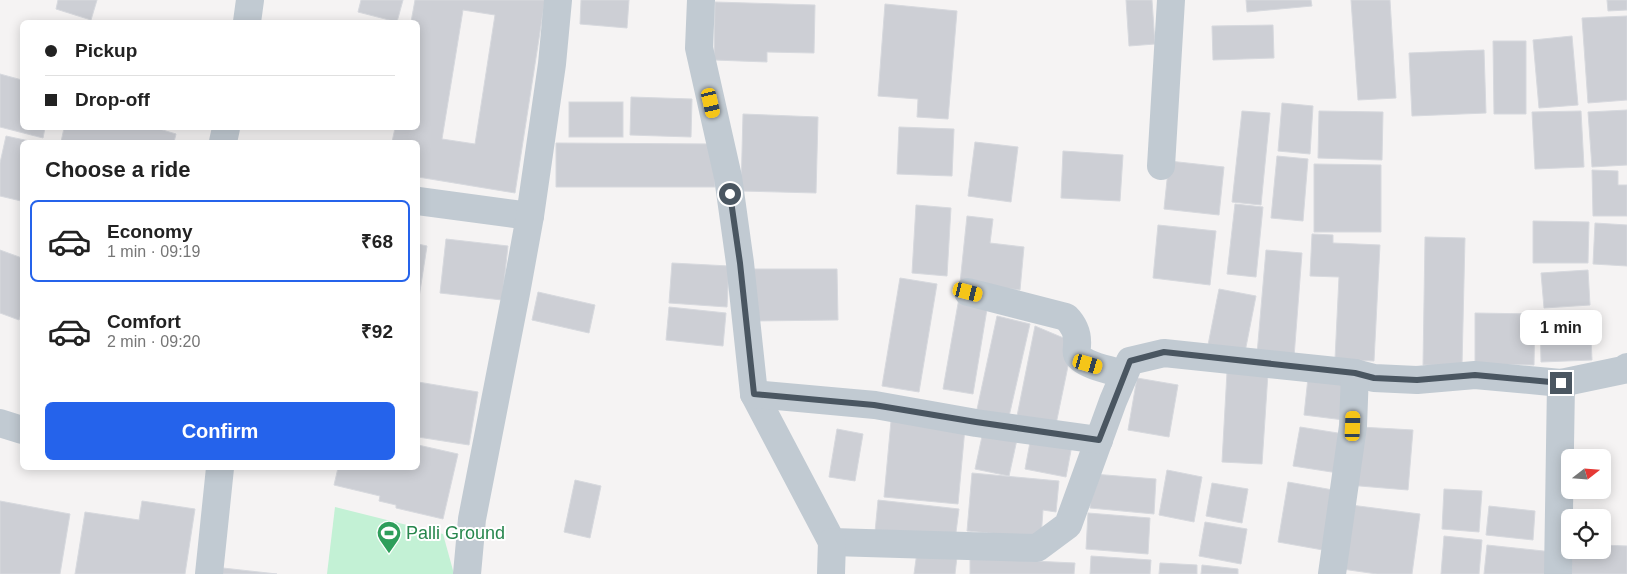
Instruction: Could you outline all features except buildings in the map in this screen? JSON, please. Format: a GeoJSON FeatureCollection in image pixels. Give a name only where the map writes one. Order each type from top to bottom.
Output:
{"type":"FeatureCollection","features":[{"type":"Feature","properties":{"kind":"street"},"geometry":{"type":"LineString","coordinates":[[247,20],[250,0]]}},
{"type":"Feature","properties":{"kind":"street"},"geometry":{"type":"LineString","coordinates":[[467,574],[472,519],[530,216],[552,64],[558,0]]}},
{"type":"Feature","properties":{"kind":"street"},"geometry":{"type":"LineString","coordinates":[[701,0],[699,48],[728,177],[740,263],[754,394],[832,542],[831,574]]}},
{"type":"Feature","properties":{"kind":"street"},"geometry":{"type":"LineString","coordinates":[[1161,166],[1171,0]]}},
{"type":"Feature","properties":{"kind":"street"},"geometry":{"type":"LineString","coordinates":[[420,201],[530,216]]}},
{"type":"Feature","properties":{"kind":"street"},"geometry":{"type":"LineString","coordinates":[[968,292],[1066,318],[1073,324],[1078,336],[1077,354],[1081,359],[1088,364],[1124,374]]}},
{"type":"Feature","properties":{"kind":"street"},"geometry":{"type":"LineString","coordinates":[[832,542],[1037,548],[1068,525],[1130,361],[1164,352],[1355,373],[1374,378],[1417,380],[1475,375],[1561,383],[1623,370],[1627,367]]}},
{"type":"Feature","properties":{"kind":"street"},"geometry":{"type":"LineString","coordinates":[[1332,574],[1353,426],[1355,373]]}},
{"type":"Feature","properties":{"kind":"street"},"geometry":{"type":"LineString","coordinates":[[1558,574],[1561,383]]}},
{"type":"Feature","properties":{"kind":"street"},"geometry":{"type":"LineString","coordinates":[[754,394],[874,405],[1099,440]]}},
{"type":"Feature","properties":{"kind":"street"},"geometry":{"type":"LineString","coordinates":[[0,423],[20,429]]}},
{"type":"Feature","properties":{"kind":"street"},"geometry":{"type":"LineString","coordinates":[[210,574],[220,470]]}},
{"type":"Feature","properties":{"kind":"green space","name":"Palli Ground"},"geometry":{"type":"Polygon","coordinates":[[[335,507],[443,534],[454,574],[327,574],[335,507]]]}},
{"type":"Feature","properties":{"kind":"place","name":"Palli Ground"},"geometry":{"type":"Point","coordinates":[389,554]}},
{"type":"Feature","properties":{"kind":"route"},"geometry":{"type":"LineString","coordinates":[[730,194],[740,263],[754,394],[874,405],[1099,440],[1130,361],[1164,352],[1355,373],[1374,378],[1417,380],[1475,375],[1561,383]]}}]}
